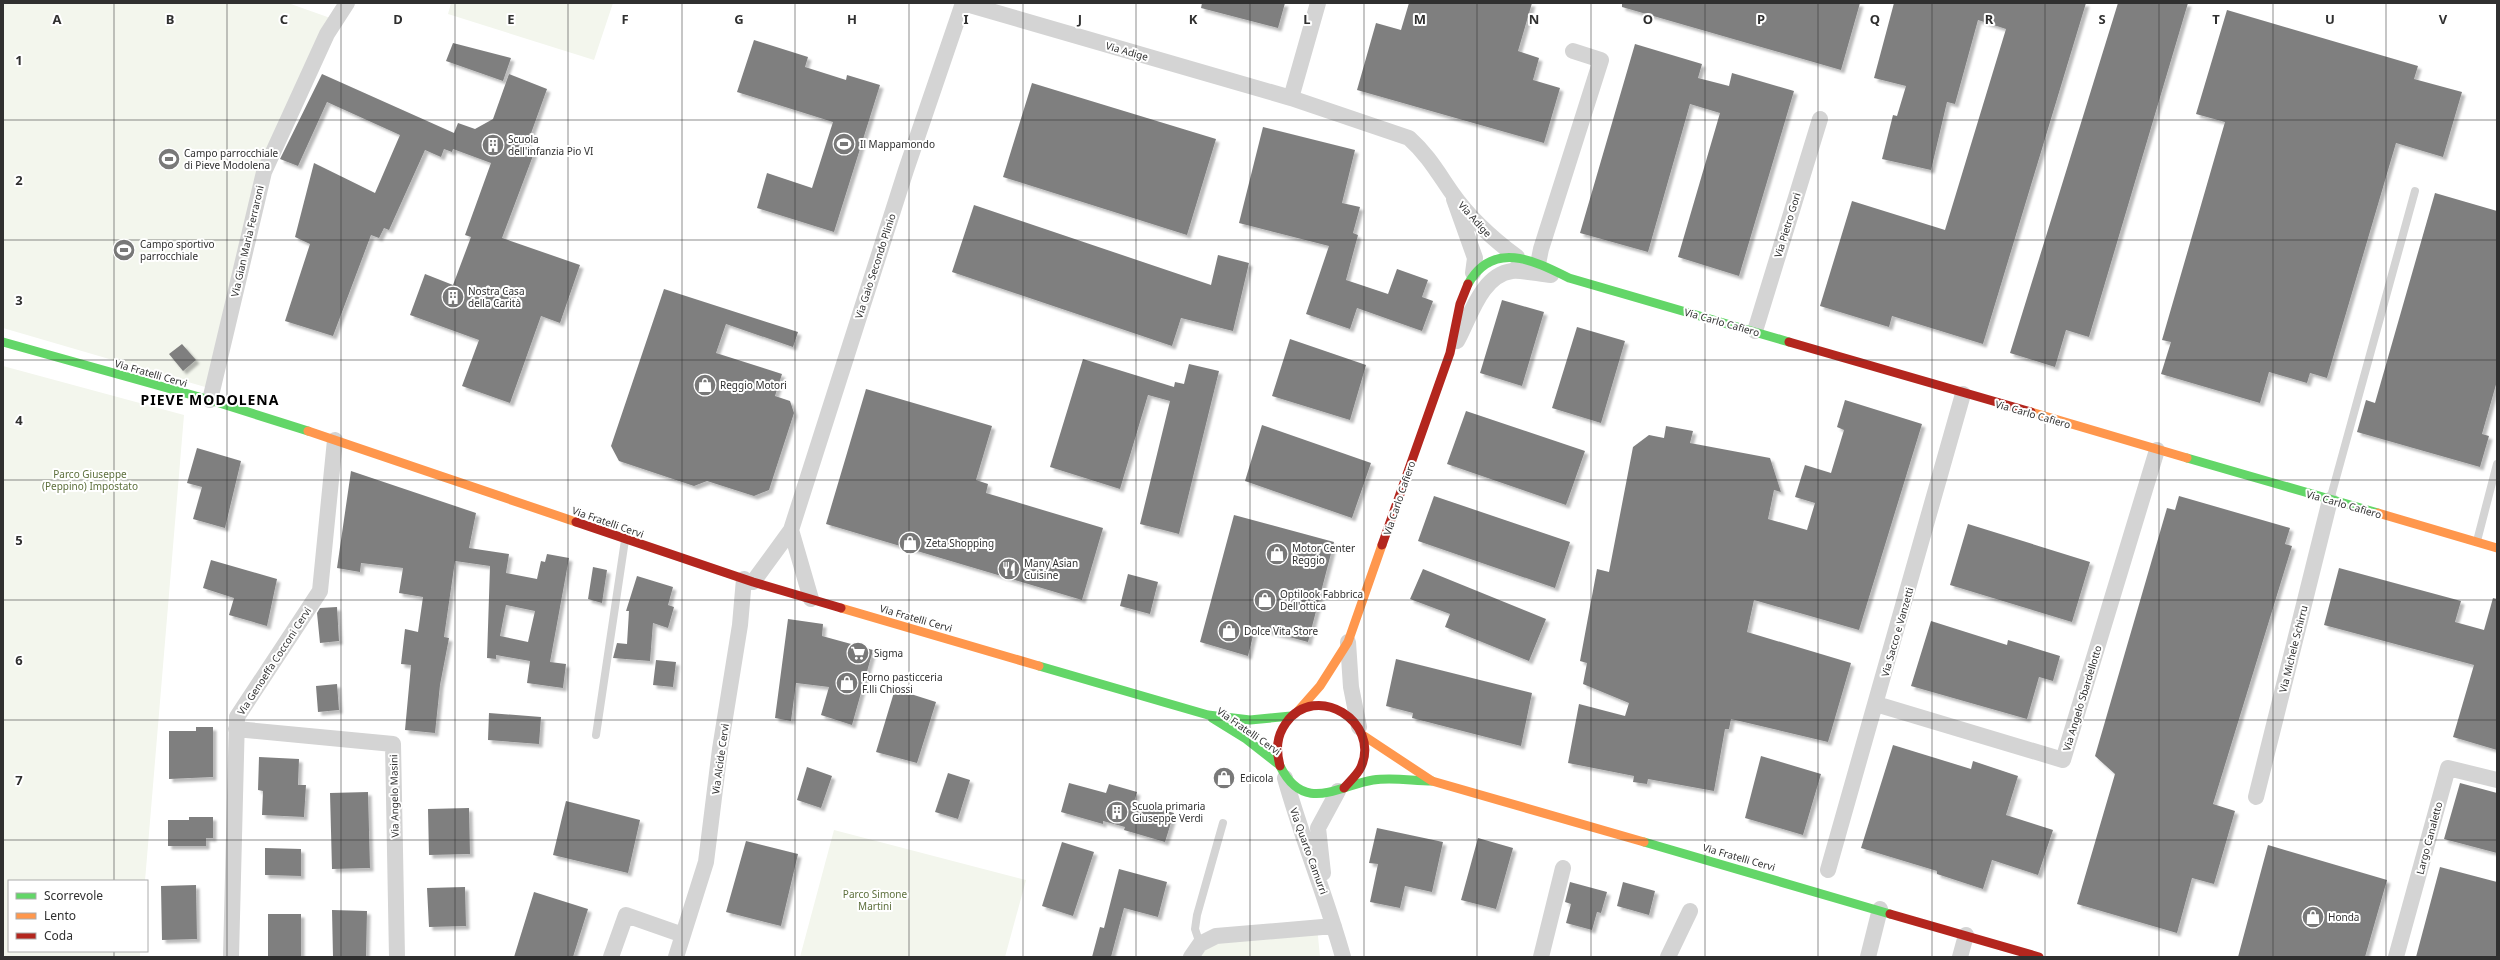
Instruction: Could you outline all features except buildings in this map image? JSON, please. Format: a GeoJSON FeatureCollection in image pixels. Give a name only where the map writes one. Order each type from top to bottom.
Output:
{"type":"FeatureCollection","features":[{"type":"Feature","properties":{"kind":"main road","name":"Via Carlo Cafiero"},"geometry":{"type":"LineString","coordinates":[[1294,713],[1320,686],[1348,642],[1450,353],[1457,316],[1473,273],[1483,263],[1503,256],[1538,264],[1569,278],[1755,331],[1963,394],[2497,548]]}},
{"type":"Feature","properties":{"kind":"main road","name":"Via Fratelli Cervi"},"geometry":{"type":"LineString","coordinates":[[3,342],[210,400],[335,440],[749,581],[1208,715],[1250,720],[1294,713],[1311,705],[1332,707],[1350,716],[1361,732],[1432,780],[1880,909],[2039,957]]}},
{"type":"Feature","properties":{"kind":"main road","name":"Via Fratelli Cervi"},"geometry":{"type":"LineString","coordinates":[[1282,771],[1275,751],[1277,738],[1282,726],[1294,713]]}},
{"type":"Feature","properties":{"kind":"main road","name":"Via Fratelli Cervi"},"geometry":{"type":"LineString","coordinates":[[1208,715],[1246,739],[1282,771],[1292,785],[1309,793],[1328,794],[1341,789],[1384,779],[1410,782],[1432,780]]}},
{"type":"Feature","properties":{"kind":"main road"},"geometry":{"type":"LineString","coordinates":[[1341,789],[1360,771],[1366,748],[1361,732]]}},
{"type":"Feature","properties":{"kind":"street","name":"Via Gian Maria Ferraroni"},"geometry":{"type":"LineString","coordinates":[[210,400],[264,172],[327,34],[347,3]]}},
{"type":"Feature","properties":{"kind":"street","name":"Via Adige"},"geometry":{"type":"LineString","coordinates":[[963,3],[1291,98],[1409,138],[1425,152],[1452,194],[1488,235],[1517,258]]}},
{"type":"Feature","properties":{"kind":"street","name":"Via Gaio Secondo Plinio"},"geometry":{"type":"LineString","coordinates":[[749,581],[791,530],[904,177],[963,3]]}},
{"type":"Feature","properties":{"kind":"street"},"geometry":{"type":"LineString","coordinates":[[1291,98],[1318,3]]}},
{"type":"Feature","properties":{"kind":"street"},"geometry":{"type":"LineString","coordinates":[[1538,264],[1541,249],[1601,60],[1573,51]]}},
{"type":"Feature","properties":{"kind":"street","name":"Via Pietro Gori"},"geometry":{"type":"LineString","coordinates":[[1755,331],[1820,119]]}},
{"type":"Feature","properties":{"kind":"street","name":"Via Adige"},"geometry":{"type":"LineString","coordinates":[[1452,194],[1461,224],[1475,258],[1473,273]]}},
{"type":"Feature","properties":{"kind":"street","name":"Via Carlo Cafiero"},"geometry":{"type":"LineString","coordinates":[[1450,353],[1486,285],[1500,275],[1512,271],[1569,278]]}},
{"type":"Feature","properties":{"kind":"street","name":"Via Sacco e Vanzetti"},"geometry":{"type":"LineString","coordinates":[[1828,870],[1963,394]]}},
{"type":"Feature","properties":{"kind":"street","name":"Via Genoeffa Cocconi Cervi"},"geometry":{"type":"LineString","coordinates":[[231,957],[237,717],[320,591],[335,440]]}},
{"type":"Feature","properties":{"kind":"street","name":"Via Angelo Sbardellotto"},"geometry":{"type":"LineString","coordinates":[[1876,704],[2063,760],[2157,450]]}},
{"type":"Feature","properties":{"kind":"street","name":"Via Michele Schirru"},"geometry":{"type":"LineString","coordinates":[[2256,797],[2330,500]]}},
{"type":"Feature","properties":{"kind":"street"},"geometry":{"type":"LineString","coordinates":[[791,530],[811,599]]}},
{"type":"Feature","properties":{"kind":"street","name":"Via Alcide Cervi"},"geometry":{"type":"LineString","coordinates":[[676,957],[706,862],[720,749],[742,612],[749,581]]}},
{"type":"Feature","properties":{"kind":"street","name":"Via Carlo Cafiero"},"geometry":{"type":"LineString","coordinates":[[1348,642],[1351,687],[1361,732]]}},
{"type":"Feature","properties":{"kind":"street","name":"Via Angelo Masini"},"geometry":{"type":"LineString","coordinates":[[236,729],[393,744],[397,957]]}},
{"type":"Feature","properties":{"kind":"street","name":"Largo Canaletto"},"geometry":{"type":"LineString","coordinates":[[2396,957],[2448,768],[2497,780]]}},
{"type":"Feature","properties":{"kind":"street","name":"Via Quarto Camurri"},"geometry":{"type":"LineString","coordinates":[[1282,771],[1298,825],[1327,901],[1343,957]]}},
{"type":"Feature","properties":{"kind":"street","name":"Via Quarto Camurri"},"geometry":{"type":"LineString","coordinates":[[1327,901],[1318,828],[1341,789]]}},
{"type":"Feature","properties":{"kind":"street"},"geometry":{"type":"LineString","coordinates":[[1541,957],[1563,868]]}},
{"type":"Feature","properties":{"kind":"street"},"geometry":{"type":"LineString","coordinates":[[1868,957],[1880,909]]}},
{"type":"Feature","properties":{"kind":"street"},"geometry":{"type":"LineString","coordinates":[[1668,957],[1690,911]]}},
{"type":"Feature","properties":{"kind":"street"},"geometry":{"type":"LineString","coordinates":[[611,957],[626,916],[683,935]]}},
{"type":"Feature","properties":{"kind":"street"},"geometry":{"type":"LineString","coordinates":[[1190,957],[1200,944],[1216,936],[1334,926]]}},
{"type":"Feature","properties":{"kind":"street"},"geometry":{"type":"LineString","coordinates":[[1960,957],[1966,935]]}},
{"type":"Feature","properties":{"kind":"lane"},"geometry":{"type":"LineString","coordinates":[[2330,500],[2415,191]]}},
{"type":"Feature","properties":{"kind":"lane"},"geometry":{"type":"LineString","coordinates":[[2476,542],[2497,464]]}},
{"type":"Feature","properties":{"kind":"lane"},"geometry":{"type":"LineString","coordinates":[[596,735],[625,540]]}},
{"type":"Feature","properties":{"kind":"lane"},"geometry":{"type":"LineString","coordinates":[[1200,944],[1195,929],[1197,915],[1223,822]]}},
{"type":"Feature","properties":{"kind":"green space","name":"Campo sportivo parrocchiale"},"geometry":{"type":"Polygon","coordinates":[[[3,3],[288,3],[336,20],[264,172],[212,389],[3,328],[3,3]]]}},
{"type":"Feature","properties":{"kind":"green space"},"geometry":{"type":"Polygon","coordinates":[[[451,3],[613,3],[594,60],[448,14],[451,3]]]}},
{"type":"Feature","properties":{"kind":"green space","name":"Parco Giuseppe (Peppino) Impostato"},"geometry":{"type":"Polygon","coordinates":[[[3,366],[184,415],[145,880],[8,880],[8,952],[140,952],[140,957],[3,957],[3,366]]]}},
{"type":"Feature","properties":{"kind":"green space","name":"Parco Simone Martini"},"geometry":{"type":"Polygon","coordinates":[[[834,830],[1026,880],[1005,957],[800,957],[834,830]]]}},
{"type":"Feature","properties":{"kind":"green space"},"geometry":{"type":"Polygon","coordinates":[[[1317,926],[1320,957],[1191,957],[1200,944],[1317,926]]]}},
{"type":"Feature","properties":{"kind":"traffic: fast"},"geometry":{"type":"LineString","coordinates":[[1468,284],[1478,270],[1489,262],[1501,258],[1528,260],[1569,278],[1789,342]]}},
{"type":"Feature","properties":{"kind":"traffic: fast"},"geometry":{"type":"LineString","coordinates":[[3,342],[210,400],[308,431]]}},
{"type":"Feature","properties":{"kind":"traffic: fast"},"geometry":{"type":"LineString","coordinates":[[2187,458],[2378,513]]}},
{"type":"Feature","properties":{"kind":"traffic: fast"},"geometry":{"type":"LineString","coordinates":[[1039,666],[1208,715],[1250,720],[1291,716]]}},
{"type":"Feature","properties":{"kind":"traffic: fast"},"geometry":{"type":"LineString","coordinates":[[1212,718],[1246,739],[1278,764]]}},
{"type":"Feature","properties":{"kind":"traffic: fast"},"geometry":{"type":"LineString","coordinates":[[1280,766],[1289,781],[1300,789],[1310,793],[1334,791],[1380,779],[1432,781]]}},
{"type":"Feature","properties":{"kind":"traffic: fast"},"geometry":{"type":"LineString","coordinates":[[1644,842],[1890,914]]}},
{"type":"Feature","properties":{"kind":"traffic: slow"},"geometry":{"type":"LineString","coordinates":[[2031,412],[2187,458]]}},
{"type":"Feature","properties":{"kind":"traffic: slow"},"geometry":{"type":"LineString","coordinates":[[308,431],[576,522]]}},
{"type":"Feature","properties":{"kind":"traffic: slow"},"geometry":{"type":"LineString","coordinates":[[2378,513],[2497,548]]}},
{"type":"Feature","properties":{"kind":"traffic: slow"},"geometry":{"type":"LineString","coordinates":[[1298,711],[1320,686],[1348,642],[1382,545]]}},
{"type":"Feature","properties":{"kind":"traffic: slow"},"geometry":{"type":"LineString","coordinates":[[841,608],[1039,666]]}},
{"type":"Feature","properties":{"kind":"traffic: slow"},"geometry":{"type":"LineString","coordinates":[[1364,736],[1432,781],[1644,842]]}},
{"type":"Feature","properties":{"kind":"traffic: jam"},"geometry":{"type":"LineString","coordinates":[[1382,545],[1450,353],[1460,304],[1468,284]]}},
{"type":"Feature","properties":{"kind":"traffic: jam"},"geometry":{"type":"LineString","coordinates":[[1789,342],[2031,412]]}},
{"type":"Feature","properties":{"kind":"traffic: jam"},"geometry":{"type":"LineString","coordinates":[[576,522],[753,582],[841,608]]}},
{"type":"Feature","properties":{"kind":"traffic: jam"},"geometry":{"type":"LineString","coordinates":[[1280,766],[1278,744],[1280,733],[1286,723],[1299,711],[1313,706],[1328,707],[1342,712],[1354,722],[1362,735],[1365,750],[1360,770],[1344,788]]}},
{"type":"Feature","properties":{"kind":"traffic: jam"},"geometry":{"type":"LineString","coordinates":[[1890,914],[2039,957]]}},
{"type":"Feature","properties":{"kind":"place","name":"Il Mappamondo"},"geometry":{"type":"Point","coordinates":[844,144]}},
{"type":"Feature","properties":{"kind":"place","name":"Scuola dell'infanzia Pio VI"},"geometry":{"type":"Point","coordinates":[493,145]}},
{"type":"Feature","properties":{"kind":"place","name":"Campo parrocchiale di Pieve Modolena"},"geometry":{"type":"Point","coordinates":[169,159]}},
{"type":"Feature","properties":{"kind":"place","name":"Campo sportivo parrocchiale"},"geometry":{"type":"Point","coordinates":[124,250]}},
{"type":"Feature","properties":{"kind":"place","name":"Nostra Casa della Carità"},"geometry":{"type":"Point","coordinates":[453,297]}},
{"type":"Feature","properties":{"kind":"place","name":"Reggio Motori"},"geometry":{"type":"Point","coordinates":[705,385]}},
{"type":"Feature","properties":{"kind":"place","name":"Zeta Shopping"},"geometry":{"type":"Point","coordinates":[910,543]}},
{"type":"Feature","properties":{"kind":"place","name":"Motor Center Reggio"},"geometry":{"type":"Point","coordinates":[1277,554]}},
{"type":"Feature","properties":{"kind":"place","name":"Many Asian Cuisine"},"geometry":{"type":"Point","coordinates":[1009,569]}},
{"type":"Feature","properties":{"kind":"place","name":"Optilook Fabbrica Dell'ottica"},"geometry":{"type":"Point","coordinates":[1265,600]}},
{"type":"Feature","properties":{"kind":"place","name":"Dolce Vita Store"},"geometry":{"type":"Point","coordinates":[1229,631]}},
{"type":"Feature","properties":{"kind":"place","name":"Sigma"},"geometry":{"type":"Point","coordinates":[858,653]}},
{"type":"Feature","properties":{"kind":"place","name":"Forno pasticceria F.lli Chiossi"},"geometry":{"type":"Point","coordinates":[847,683]}},
{"type":"Feature","properties":{"kind":"place","name":"Edicola"},"geometry":{"type":"Point","coordinates":[1224,778]}},
{"type":"Feature","properties":{"kind":"place","name":"Scuola primaria Giuseppe Verdi"},"geometry":{"type":"Point","coordinates":[1117,812]}},
{"type":"Feature","properties":{"kind":"place","name":"Honda"},"geometry":{"type":"Point","coordinates":[2313,917]}},
{"type":"Feature","properties":{"kind":"district","name":"PIEVE MODOLENA"},"geometry":{"type":"Point","coordinates":[210,400]}}]}
